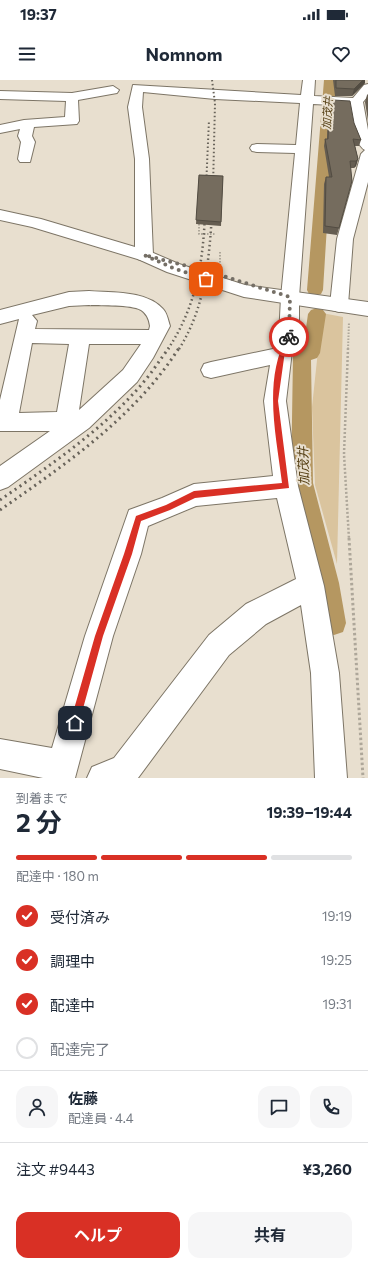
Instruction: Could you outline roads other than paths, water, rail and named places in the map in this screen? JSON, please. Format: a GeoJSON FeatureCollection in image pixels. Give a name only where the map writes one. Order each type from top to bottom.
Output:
{"type":"FeatureCollection","features":[{"type":"Feature","properties":{"kind":"street"},"geometry":{"type":"LineString","coordinates":[[309,80],[290,297],[289,337],[282,355],[275,401],[286,486],[311,586],[325,673],[331,778]]}},
{"type":"Feature","properties":{"kind":"street"},"geometry":{"type":"LineString","coordinates":[[0,95],[72,97],[114,85],[200,94],[308,101],[356,102]]}},
{"type":"Feature","properties":{"kind":"street"},"geometry":{"type":"LineString","coordinates":[[137,88],[136,105],[142,159],[144,255]]}},
{"type":"Feature","properties":{"kind":"street"},"geometry":{"type":"LineString","coordinates":[[368,88],[356,102],[359,125],[368,147]]}},
{"type":"Feature","properties":{"kind":"street"},"geometry":{"type":"LineString","coordinates":[[182,105],[198,105],[200,94]]}},
{"type":"Feature","properties":{"kind":"street"},"geometry":{"type":"LineString","coordinates":[[0,129],[28,124],[72,121],[72,97]]}},
{"type":"Feature","properties":{"kind":"street"},"geometry":{"type":"LineString","coordinates":[[136,105],[151,105]]}},
{"type":"Feature","properties":{"kind":"street"},"geometry":{"type":"LineString","coordinates":[[25,159],[28,142],[26,136],[28,124]]}},
{"type":"Feature","properties":{"kind":"street"},"geometry":{"type":"LineString","coordinates":[[254,149],[303,149]]}},
{"type":"Feature","properties":{"kind":"street"},"geometry":{"type":"LineString","coordinates":[[144,255],[173,268],[244,291],[315,301],[355,309],[346,239],[368,154]]}},
{"type":"Feature","properties":{"kind":"street"},"geometry":{"type":"LineString","coordinates":[[0,215],[35,223],[290,297]]}},
{"type":"Feature","properties":{"kind":"street"},"geometry":{"type":"LineString","coordinates":[[0,317],[69,300],[89,298],[137,302],[147,305],[157,314],[160,326],[130,376],[0,479]]}},
{"type":"Feature","properties":{"kind":"street"},"geometry":{"type":"LineString","coordinates":[[29,309],[3,422],[73,421]]}},
{"type":"Feature","properties":{"kind":"street"},"geometry":{"type":"LineString","coordinates":[[24,336],[154,337]]}},
{"type":"Feature","properties":{"kind":"street"},"geometry":{"type":"LineString","coordinates":[[73,421],[80,337]]}},
{"type":"Feature","properties":{"kind":"street"},"geometry":{"type":"LineString","coordinates":[[212,370],[282,355]]}},
{"type":"Feature","properties":{"kind":"street"},"geometry":{"type":"LineString","coordinates":[[0,754],[61,772],[99,636],[128,554],[138,518],[167,508],[194,495],[286,486]]}},
{"type":"Feature","properties":{"kind":"street"},"geometry":{"type":"LineString","coordinates":[[104,778],[125,769],[219,645],[256,614],[311,586]]}},
{"type":"Feature","properties":{"kind":"waterway","name":"加茂井"},"geometry":{"type":"LineString","coordinates":[[315,290],[330,80]]}},
{"type":"Feature","properties":{"kind":"waterway","name":"加茂井"},"geometry":{"type":"LineString","coordinates":[[317,314],[311,353],[302,356],[302,483],[327,583],[334,623]]}},
{"type":"Feature","properties":{"kind":"railway"},"geometry":{"type":"LineString","coordinates":[[212,80],[215,103],[213,188]]}},
{"type":"Feature","properties":{"kind":"railway"},"geometry":{"type":"LineString","coordinates":[[206,188],[209,120]]}},
{"type":"Feature","properties":{"kind":"railway"},"geometry":{"type":"LineString","coordinates":[[168,349],[178,333],[185,317],[196,284],[200,267],[205,214]]}},
{"type":"Feature","properties":{"kind":"railway"},"geometry":{"type":"LineString","coordinates":[[179,349],[188,333],[200,301],[207,267],[212,214]]}},
{"type":"Feature","properties":{"kind":"railway"},"geometry":{"type":"LineString","coordinates":[[0,500],[39,473],[97,429],[131,396],[147,378],[169,348]]}},
{"type":"Feature","properties":{"kind":"railway"},"geometry":{"type":"LineString","coordinates":[[0,510],[50,475],[98,438],[142,396],[179,348]]}}]}
